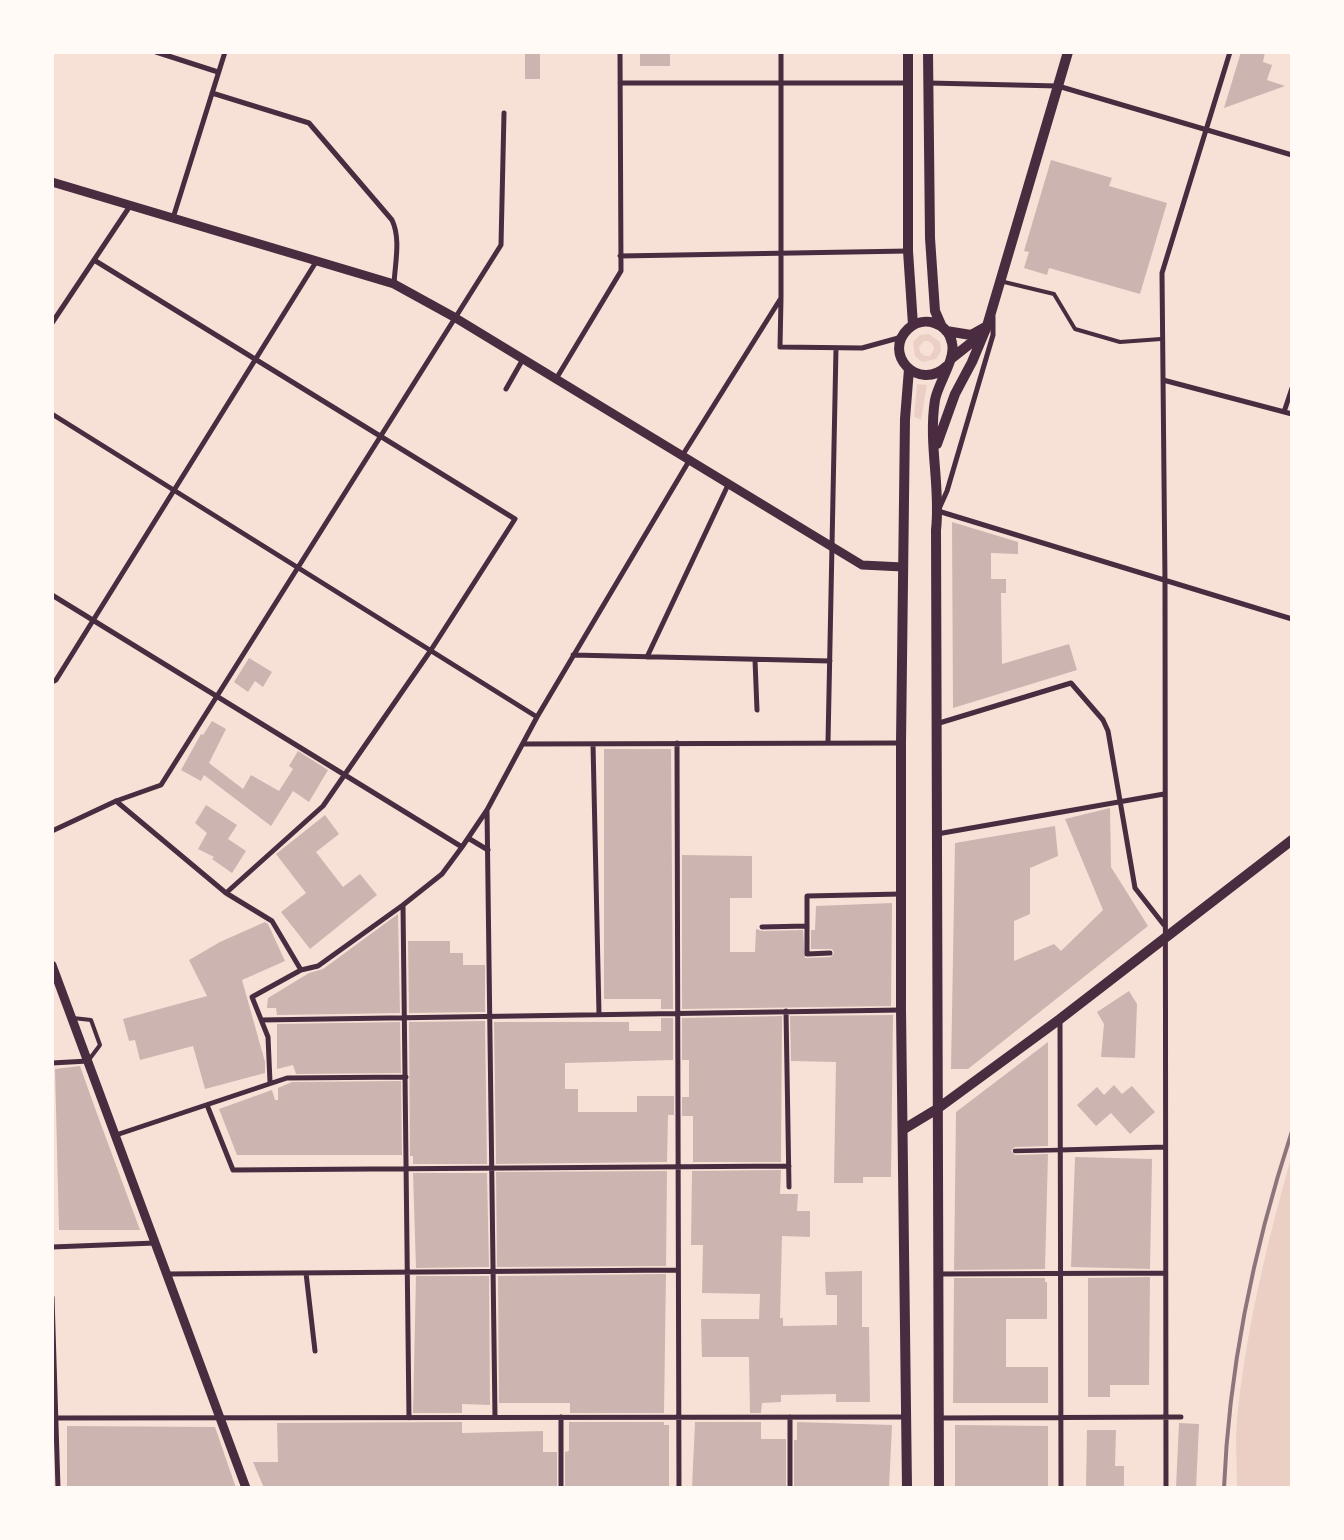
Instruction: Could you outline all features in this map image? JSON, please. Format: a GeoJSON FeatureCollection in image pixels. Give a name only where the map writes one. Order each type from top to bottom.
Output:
{"type":"FeatureCollection","features":[{"type":"Feature","properties":{"kind":"main road"},"geometry":{"type":"LineString","coordinates":[[908,52],[908,251],[913,325]]}},
{"type":"Feature","properties":{"kind":"main road"},"geometry":{"type":"LineString","coordinates":[[928,52],[930,238],[935,311],[953,344],[949,362],[936,398],[933,458],[938,511],[936,530],[936,724],[939,1488]]}},
{"type":"Feature","properties":{"kind":"main road"},"geometry":{"type":"LineString","coordinates":[[933,458],[955,394],[972,362],[993,306],[1068,52]]}},
{"type":"Feature","properties":{"kind":"main road"},"geometry":{"type":"LineString","coordinates":[[928,322],[944,329],[970,335],[985,330],[949,362],[942,371],[929,376],[909,369],[901,358],[900,344],[902,337],[913,325],[928,322]]}},
{"type":"Feature","properties":{"kind":"main road"},"geometry":{"type":"LineString","coordinates":[[907,1488],[904,1129],[901,1010],[901,743],[906,420],[909,369]]}},
{"type":"Feature","properties":{"kind":"main road"},"geometry":{"type":"LineString","coordinates":[[904,1129],[938,1109],[1060,1019],[1292,840]]}},
{"type":"Feature","properties":{"kind":"street"},"geometry":{"type":"LineString","coordinates":[[156,52],[218,72]]}},
{"type":"Feature","properties":{"kind":"street"},"geometry":{"type":"LineString","coordinates":[[173,218],[225,52]]}},
{"type":"Feature","properties":{"kind":"street"},"geometry":{"type":"LineString","coordinates":[[556,379],[621,271],[620,52]]}},
{"type":"Feature","properties":{"kind":"street"},"geometry":{"type":"LineString","coordinates":[[781,52],[780,347],[862,348],[902,337]]}},
{"type":"Feature","properties":{"kind":"street"},"geometry":{"type":"LineString","coordinates":[[1166,1488],[1165,582],[1161,339],[1162,273],[1230,52]]}},
{"type":"Feature","properties":{"kind":"street"},"geometry":{"type":"LineString","coordinates":[[929,82],[1058,86],[1292,156]]}},
{"type":"Feature","properties":{"kind":"street"},"geometry":{"type":"LineString","coordinates":[[620,83],[908,83]]}},
{"type":"Feature","properties":{"kind":"street"},"geometry":{"type":"LineString","coordinates":[[212,93],[309,123],[392,220],[397,230],[394,284]]}},
{"type":"Feature","properties":{"kind":"street"},"geometry":{"type":"LineString","coordinates":[[52,831],[116,800],[161,784],[501,245],[504,113]]}},
{"type":"Feature","properties":{"kind":"street"},"geometry":{"type":"LineString","coordinates":[[52,182],[394,284],[454,317],[832,549],[862,565],[903,567]]}},
{"type":"Feature","properties":{"kind":"street"},"geometry":{"type":"LineString","coordinates":[[52,323],[130,206]]}},
{"type":"Feature","properties":{"kind":"street"},"geometry":{"type":"LineString","coordinates":[[620,256],[908,251]]}},
{"type":"Feature","properties":{"kind":"street"},"geometry":{"type":"LineString","coordinates":[[94,260],[514,520],[431,650],[323,806],[226,893]]}},
{"type":"Feature","properties":{"kind":"street"},"geometry":{"type":"LineString","coordinates":[[52,682],[56,680],[94,620],[316,262]]}},
{"type":"Feature","properties":{"kind":"street"},"geometry":{"type":"LineString","coordinates":[[270,1082],[268,1037],[252,997],[300,970],[318,966],[403,905],[442,874],[487,810],[537,717],[781,298]]}},
{"type":"Feature","properties":{"kind":"street"},"geometry":{"type":"LineString","coordinates":[[993,306],[993,335],[947,491],[938,511],[1165,582],[1292,619]]}},
{"type":"Feature","properties":{"kind":"street"},"geometry":{"type":"LineString","coordinates":[[828,742],[836,348]]}},
{"type":"Feature","properties":{"kind":"street"},"geometry":{"type":"LineString","coordinates":[[506,389],[523,359]]}},
{"type":"Feature","properties":{"kind":"street"},"geometry":{"type":"LineString","coordinates":[[1163,380],[1292,414]]}},
{"type":"Feature","properties":{"kind":"street"},"geometry":{"type":"LineString","coordinates":[[1284,412],[1292,388]]}},
{"type":"Feature","properties":{"kind":"street"},"geometry":{"type":"LineString","coordinates":[[52,414],[537,717]]}},
{"type":"Feature","properties":{"kind":"street"},"geometry":{"type":"LineString","coordinates":[[648,657],[728,485]]}},
{"type":"Feature","properties":{"kind":"street"},"geometry":{"type":"LineString","coordinates":[[52,595],[462,847]]}},
{"type":"Feature","properties":{"kind":"street"},"geometry":{"type":"LineString","coordinates":[[573,655],[830,661]]}},
{"type":"Feature","properties":{"kind":"street"},"geometry":{"type":"LineString","coordinates":[[755,660],[758,710]]}},
{"type":"Feature","properties":{"kind":"street"},"geometry":{"type":"LineString","coordinates":[[936,724],[1071,683],[1103,720],[1108,730],[1122,802],[1135,888],[1164,925]]}},
{"type":"Feature","properties":{"kind":"street"},"geometry":{"type":"LineString","coordinates":[[677,743],[679,1488]]}},
{"type":"Feature","properties":{"kind":"street"},"geometry":{"type":"LineString","coordinates":[[522,744],[901,743]]}},
{"type":"Feature","properties":{"kind":"street"},"geometry":{"type":"LineString","coordinates":[[593,744],[599,1014]]}},
{"type":"Feature","properties":{"kind":"street"},"geometry":{"type":"LineString","coordinates":[[937,834],[1164,794]]}},
{"type":"Feature","properties":{"kind":"street"},"geometry":{"type":"LineString","coordinates":[[116,800],[226,893],[272,921],[300,970]]}},
{"type":"Feature","properties":{"kind":"street"},"geometry":{"type":"LineString","coordinates":[[487,810],[496,1417]]}},
{"type":"Feature","properties":{"kind":"street"},"geometry":{"type":"LineString","coordinates":[[468,838],[488,850]]}},
{"type":"Feature","properties":{"kind":"street"},"geometry":{"type":"LineString","coordinates":[[830,953],[808,954],[807,896],[901,894]]}},
{"type":"Feature","properties":{"kind":"street"},"geometry":{"type":"LineString","coordinates":[[403,905],[406,1018],[409,1418]]}},
{"type":"Feature","properties":{"kind":"street"},"geometry":{"type":"LineString","coordinates":[[762,927],[807,926]]}},
{"type":"Feature","properties":{"kind":"street"},"geometry":{"type":"LineString","coordinates":[[52,965],[246,1488]]}},
{"type":"Feature","properties":{"kind":"street"},"geometry":{"type":"LineString","coordinates":[[261,1020],[901,1010]]}},
{"type":"Feature","properties":{"kind":"street"},"geometry":{"type":"LineString","coordinates":[[786,1011],[789,1187]]}},
{"type":"Feature","properties":{"kind":"street"},"geometry":{"type":"LineString","coordinates":[[1060,1019],[1061,1488]]}},
{"type":"Feature","properties":{"kind":"street"},"geometry":{"type":"LineString","coordinates":[[52,1063],[88,1062]]}},
{"type":"Feature","properties":{"kind":"street"},"geometry":{"type":"LineString","coordinates":[[116,1135],[286,1078],[406,1077]]}},
{"type":"Feature","properties":{"kind":"street"},"geometry":{"type":"LineString","coordinates":[[207,1105],[233,1170],[788,1166]]}},
{"type":"Feature","properties":{"kind":"street"},"geometry":{"type":"LineString","coordinates":[[1015,1151],[1165,1147]]}},
{"type":"Feature","properties":{"kind":"street"},"geometry":{"type":"LineString","coordinates":[[52,1247],[156,1243]]}},
{"type":"Feature","properties":{"kind":"street"},"geometry":{"type":"LineString","coordinates":[[168,1274],[678,1270]]}},
{"type":"Feature","properties":{"kind":"street"},"geometry":{"type":"LineString","coordinates":[[306,1273],[316,1351]]}},
{"type":"Feature","properties":{"kind":"street"},"geometry":{"type":"LineString","coordinates":[[938,1274],[1165,1273]]}},
{"type":"Feature","properties":{"kind":"street"},"geometry":{"type":"LineString","coordinates":[[52,1297],[54,1418],[58,1488]]}},
{"type":"Feature","properties":{"kind":"street"},"geometry":{"type":"LineString","coordinates":[[790,1417],[790,1488]]}},
{"type":"Feature","properties":{"kind":"street"},"geometry":{"type":"LineString","coordinates":[[54,1418],[907,1417]]}},
{"type":"Feature","properties":{"kind":"street"},"geometry":{"type":"LineString","coordinates":[[939,1418],[1181,1417]]}},
{"type":"Feature","properties":{"kind":"street"},"geometry":{"type":"LineString","coordinates":[[561,1418],[561,1488]]}},
{"type":"Feature","properties":{"kind":"lane"},"geometry":{"type":"LineString","coordinates":[[1000,281],[1054,294],[1075,329],[1120,342],[1161,339]]}},
{"type":"Feature","properties":{"kind":"lane"},"geometry":{"type":"LineString","coordinates":[[72,1018],[90,1020],[100,1045],[88,1062]]}},
{"type":"Feature","properties":{"kind":"shaded area"},"geometry":{"type":"Polygon","coordinates":[[[929,334],[940,342],[941,351],[936,359],[922,362],[915,356],[913,342],[920,335],[929,334]],[[924,341],[919,347],[920,352],[925,356],[930,356],[934,348],[931,343],[924,341]]]}},
{"type":"Feature","properties":{"kind":"shaded area"},"geometry":{"type":"Polygon","coordinates":[[[917,384],[927,385],[921,420],[914,417],[917,384]]]}},
{"type":"Feature","properties":{"kind":"shaded area"},"geometry":{"type":"Polygon","coordinates":[[[1291,1158],[1291,1487],[1237,1487],[1236,1427],[1246,1353],[1266,1254],[1291,1158]]]}},
{"type":"Feature","properties":{"kind":"building"},"geometry":{"type":"Polygon","coordinates":[[[525,52],[540,52],[540,79],[525,79],[525,52]]]}},
{"type":"Feature","properties":{"kind":"building"},"geometry":{"type":"Polygon","coordinates":[[[640,52],[670,52],[670,66],[640,66],[640,52]]]}},
{"type":"Feature","properties":{"kind":"building"},"geometry":{"type":"Polygon","coordinates":[[[1241,52],[1265,52],[1263,62],[1272,65],[1267,80],[1285,86],[1224,108],[1241,52]]]}},
{"type":"Feature","properties":{"kind":"building"},"geometry":{"type":"Polygon","coordinates":[[[1051,160],[1112,178],[1109,186],[1167,203],[1140,294],[1049,268],[1047,275],[1024,268],[1029,252],[1024,251],[1051,160]]]}},
{"type":"Feature","properties":{"kind":"building"},"geometry":{"type":"Polygon","coordinates":[[[952,522],[1018,542],[1018,554],[991,553],[991,579],[1006,579],[1006,593],[1001,593],[1002,664],[1069,644],[1077,670],[953,708],[952,522]]]}},
{"type":"Feature","properties":{"kind":"building"},"geometry":{"type":"Polygon","coordinates":[[[249,658],[272,672],[263,687],[255,681],[248,692],[234,682],[249,658]]]}},
{"type":"Feature","properties":{"kind":"building"},"geometry":{"type":"Polygon","coordinates":[[[212,721],[226,729],[209,763],[243,789],[251,775],[279,791],[293,769],[289,766],[298,751],[328,770],[309,802],[293,791],[271,826],[204,775],[201,781],[181,770],[201,734],[203,735],[212,721]]]}},
{"type":"Feature","properties":{"kind":"building"},"geometry":{"type":"Polygon","coordinates":[[[604,749],[671,749],[673,1009],[661,1009],[661,999],[604,999],[604,749]]]}},
{"type":"Feature","properties":{"kind":"building"},"geometry":{"type":"Polygon","coordinates":[[[206,805],[237,825],[228,839],[246,851],[232,873],[212,859],[214,857],[198,849],[207,833],[195,823],[206,805]]]}},
{"type":"Feature","properties":{"kind":"building"},"geometry":{"type":"Polygon","coordinates":[[[1110,808],[1111,867],[1148,926],[968,1069],[951,1069],[955,843],[1055,826],[1058,856],[1030,868],[1030,914],[1014,921],[1014,961],[1054,944],[1061,951],[1103,910],[1065,819],[1110,808]]]}},
{"type":"Feature","properties":{"kind":"building"},"geometry":{"type":"Polygon","coordinates":[[[325,815],[339,834],[316,852],[343,887],[360,874],[377,895],[310,949],[281,912],[306,893],[276,854],[325,815]]]}},
{"type":"Feature","properties":{"kind":"building"},"geometry":{"type":"Polygon","coordinates":[[[682,855],[752,856],[752,898],[730,898],[730,952],[755,952],[756,929],[762,931],[803,930],[805,958],[831,957],[834,953],[832,949],[811,949],[811,930],[815,930],[816,906],[892,903],[891,1006],[682,1009],[682,855]]]}},
{"type":"Feature","properties":{"kind":"building"},"geometry":{"type":"Polygon","coordinates":[[[398,914],[400,1013],[277,1015],[276,1008],[267,1008],[268,998],[309,973],[323,969],[398,914]]]}},
{"type":"Feature","properties":{"kind":"building"},"geometry":{"type":"Polygon","coordinates":[[[265,922],[268,924],[285,961],[242,980],[265,1062],[265,1073],[205,1089],[193,1046],[140,1060],[135,1040],[129,1041],[123,1019],[207,996],[189,960],[220,942],[265,922]]]}},
{"type":"Feature","properties":{"kind":"building"},"geometry":{"type":"Polygon","coordinates":[[[408,941],[450,941],[450,953],[463,953],[463,965],[485,965],[485,1012],[409,1013],[408,941]]]}},
{"type":"Feature","properties":{"kind":"building"},"geometry":{"type":"Polygon","coordinates":[[[1129,991],[1137,1004],[1135,1058],[1101,1057],[1104,1024],[1097,1012],[1129,991]]]}},
{"type":"Feature","properties":{"kind":"building"},"geometry":{"type":"Polygon","coordinates":[[[893,1015],[891,1177],[863,1177],[863,1183],[834,1183],[836,1062],[791,1061],[790,1016],[893,1015]]]}},
{"type":"Feature","properties":{"kind":"building"},"geometry":{"type":"Polygon","coordinates":[[[782,1016],[781,1162],[693,1162],[693,1116],[682,1116],[682,1097],[689,1097],[689,1060],[682,1060],[682,1018],[782,1016]]]}},
{"type":"Feature","properties":{"kind":"building"},"geometry":{"type":"Polygon","coordinates":[[[661,1018],[673,1018],[673,1060],[565,1063],[565,1089],[578,1089],[578,1112],[637,1112],[637,1096],[674,1096],[674,1115],[668,1115],[667,1162],[496,1164],[494,1022],[629,1022],[629,1031],[661,1031],[661,1018]]]}},
{"type":"Feature","properties":{"kind":"building"},"geometry":{"type":"Polygon","coordinates":[[[485,1021],[487,1164],[413,1164],[413,1156],[410,1156],[409,1022],[485,1021]]]}},
{"type":"Feature","properties":{"kind":"building"},"geometry":{"type":"Polygon","coordinates":[[[400,1022],[401,1073],[296,1074],[293,1065],[277,1069],[277,1024],[400,1022]]]}},
{"type":"Feature","properties":{"kind":"building"},"geometry":{"type":"Polygon","coordinates":[[[1048,1042],[1048,1146],[1015,1147],[1011,1151],[1015,1155],[1048,1154],[1045,1269],[954,1270],[956,1112],[1048,1042]]]}},
{"type":"Feature","properties":{"kind":"building"},"geometry":{"type":"Polygon","coordinates":[[[80,1066],[140,1230],[59,1230],[55,1069],[80,1066]]]}},
{"type":"Feature","properties":{"kind":"building"},"geometry":{"type":"Polygon","coordinates":[[[401,1081],[402,1155],[237,1155],[219,1109],[272,1090],[275,1100],[278,1100],[278,1088],[292,1082],[401,1081]]]}},
{"type":"Feature","properties":{"kind":"building"},"geometry":{"type":"Polygon","coordinates":[[[1114,1085],[1122,1094],[1132,1086],[1155,1112],[1130,1134],[1111,1113],[1096,1126],[1077,1105],[1097,1087],[1104,1095],[1114,1085]]]}},
{"type":"Feature","properties":{"kind":"building"},"geometry":{"type":"Polygon","coordinates":[[[1075,1157],[1152,1159],[1150,1269],[1071,1267],[1075,1157]]]}},
{"type":"Feature","properties":{"kind":"building"},"geometry":{"type":"Polygon","coordinates":[[[781,1170],[780,1194],[798,1194],[797,1211],[810,1211],[810,1237],[782,1236],[780,1318],[783,1318],[783,1326],[837,1325],[837,1295],[826,1295],[825,1272],[862,1271],[862,1327],[869,1327],[870,1402],[836,1402],[836,1394],[781,1395],[781,1402],[762,1403],[761,1413],[750,1413],[749,1357],[702,1357],[701,1319],[759,1319],[760,1294],[702,1293],[703,1245],[691,1245],[692,1171],[781,1170]]]}},
{"type":"Feature","properties":{"kind":"building"},"geometry":{"type":"Polygon","coordinates":[[[667,1171],[666,1266],[497,1267],[496,1172],[667,1171]]]}},
{"type":"Feature","properties":{"kind":"building"},"geometry":{"type":"Polygon","coordinates":[[[413,1173],[487,1173],[489,1267],[416,1268],[413,1173]]]}},
{"type":"Feature","properties":{"kind":"building"},"geometry":{"type":"Polygon","coordinates":[[[666,1274],[664,1413],[570,1413],[570,1403],[499,1403],[498,1276],[666,1274]]]}},
{"type":"Feature","properties":{"kind":"building"},"geometry":{"type":"Polygon","coordinates":[[[416,1276],[489,1276],[490,1405],[462,1404],[462,1413],[413,1413],[416,1276]]]}},
{"type":"Feature","properties":{"kind":"building"},"geometry":{"type":"Polygon","coordinates":[[[1150,1277],[1149,1385],[1110,1385],[1110,1397],[1088,1397],[1088,1278],[1150,1277]]]}},
{"type":"Feature","properties":{"kind":"building"},"geometry":{"type":"Polygon","coordinates":[[[954,1278],[1045,1278],[1045,1282],[1047,1282],[1047,1319],[1006,1319],[1006,1367],[1048,1367],[1048,1403],[953,1403],[954,1278]]]}},
{"type":"Feature","properties":{"kind":"building"},"geometry":{"type":"Polygon","coordinates":[[[462,1422],[462,1433],[543,1431],[543,1452],[557,1452],[557,1488],[264,1488],[253,1462],[278,1462],[277,1423],[462,1422]]]}},
{"type":"Feature","properties":{"kind":"building"},"geometry":{"type":"Polygon","coordinates":[[[569,1422],[664,1422],[664,1425],[669,1425],[669,1488],[565,1488],[565,1452],[569,1451],[569,1422]]]}},
{"type":"Feature","properties":{"kind":"building"},"geometry":{"type":"Polygon","coordinates":[[[695,1422],[761,1422],[761,1439],[786,1439],[786,1488],[692,1488],[695,1422]]]}},
{"type":"Feature","properties":{"kind":"building"},"geometry":{"type":"Polygon","coordinates":[[[797,1422],[892,1425],[889,1488],[794,1488],[794,1440],[797,1440],[797,1422]]]}},
{"type":"Feature","properties":{"kind":"building"},"geometry":{"type":"Polygon","coordinates":[[[1179,1423],[1199,1424],[1196,1488],[1176,1488],[1179,1423]]]}},
{"type":"Feature","properties":{"kind":"building"},"geometry":{"type":"Polygon","coordinates":[[[955,1425],[1048,1426],[1048,1488],[955,1488],[955,1425]]]}},
{"type":"Feature","properties":{"kind":"building"},"geometry":{"type":"Polygon","coordinates":[[[67,1426],[215,1427],[236,1488],[67,1488],[67,1426]]]}},
{"type":"Feature","properties":{"kind":"building"},"geometry":{"type":"Polygon","coordinates":[[[1087,1430],[1116,1430],[1115,1466],[1124,1466],[1124,1488],[1086,1488],[1087,1430]]]}},
{"type":"Feature","properties":{"kind":"railway"},"geometry":{"type":"LineString","coordinates":[[1224,1488],[1231,1397],[1246,1307],[1266,1219],[1292,1131]]}}]}
